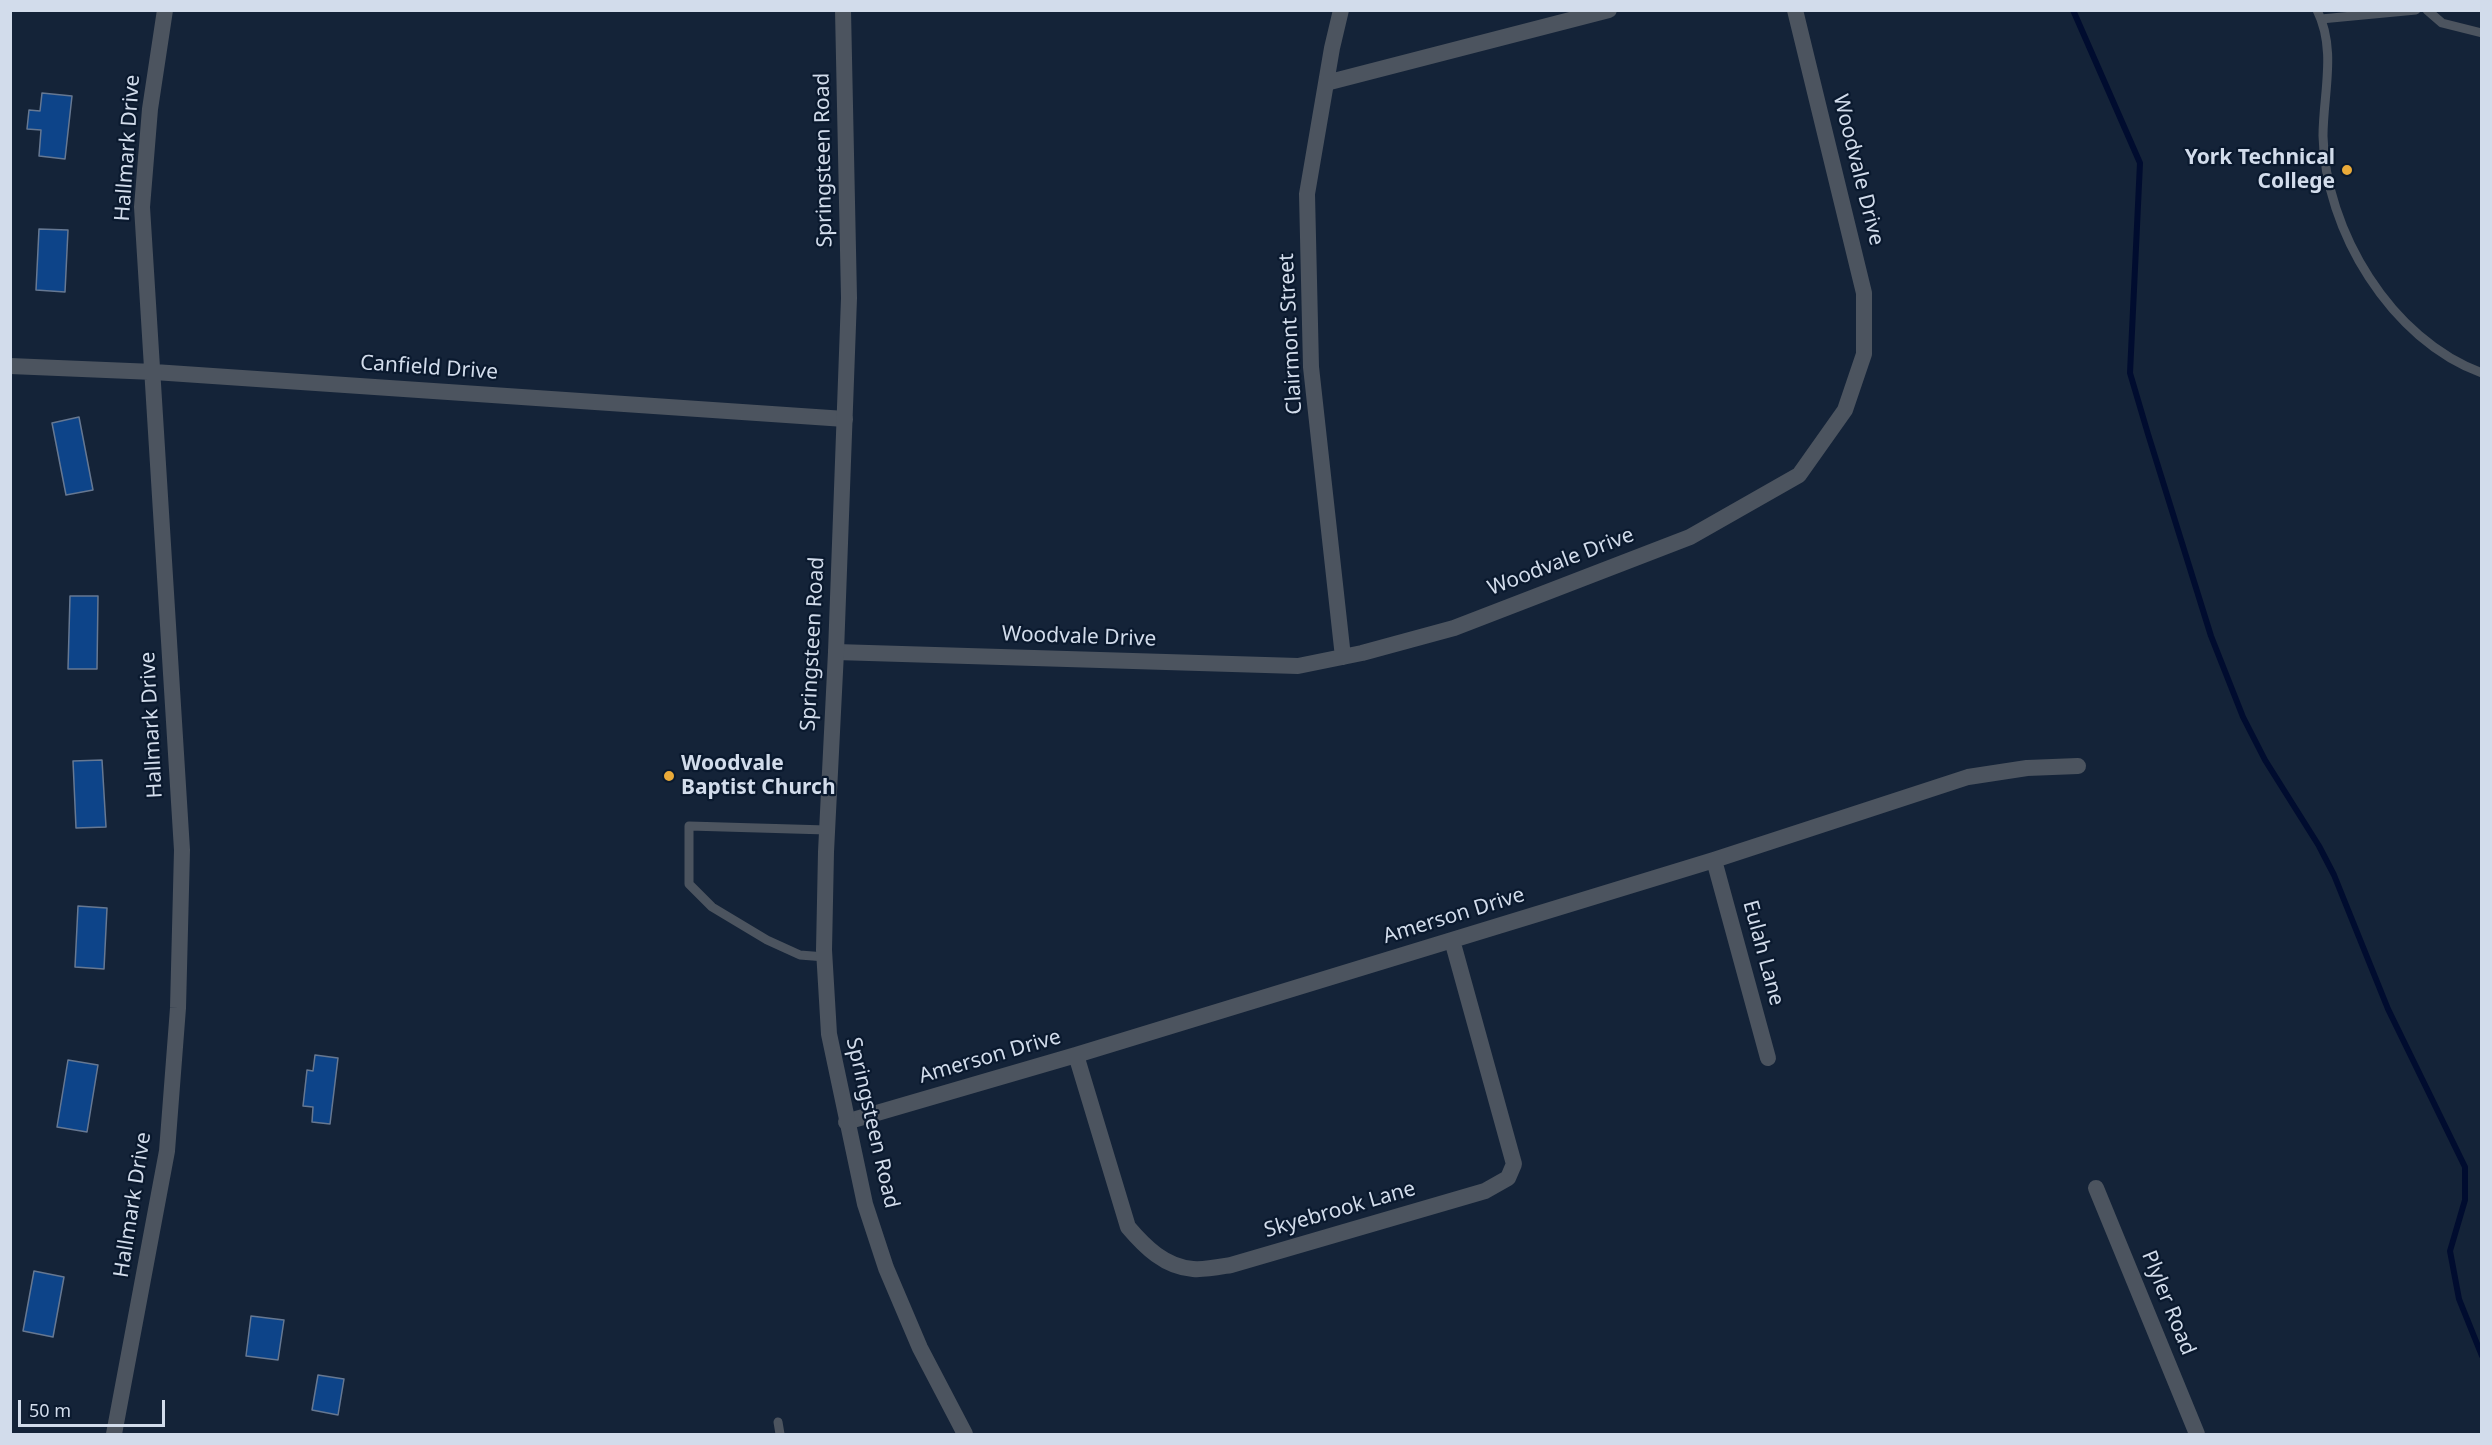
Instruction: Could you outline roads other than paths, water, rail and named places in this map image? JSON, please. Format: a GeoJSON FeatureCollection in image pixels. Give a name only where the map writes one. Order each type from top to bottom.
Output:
{"type":"FeatureCollection","features":[{"type":"Feature","properties":{"kind":"street","name":"Hallmark Drive"},"geometry":{"type":"LineString","coordinates":[[114,1434],[167,1151],[178,1008],[182,850],[142,207],[150,109],[165,10]]}},
{"type":"Feature","properties":{"kind":"street","name":"Springsteen Road"},"geometry":{"type":"LineString","coordinates":[[843,10],[849,298],[827,830],[825,957],[829,1034],[865,1204],[886,1268],[920,1348],[965,1434]]}},
{"type":"Feature","properties":{"kind":"street","name":"Clairmont Street"},"geometry":{"type":"LineString","coordinates":[[1341,10],[1307,194],[1311,367],[1343,657]]}},
{"type":"Feature","properties":{"kind":"street"},"geometry":{"type":"LineString","coordinates":[[1326,83],[1609,10]]}},
{"type":"Feature","properties":{"kind":"street","name":"Woodvale Drive"},"geometry":{"type":"LineString","coordinates":[[836,652],[1298,666],[1343,657],[1454,628],[1690,537],[1799,475],[1845,410],[1864,354],[1864,293],[1795,10]]}},
{"type":"Feature","properties":{"kind":"street","name":"Canfield Drive"},"geometry":{"type":"LineString","coordinates":[[10,366],[154,372],[845,419]]}},
{"type":"Feature","properties":{"kind":"street","name":"Amerson Drive"},"geometry":{"type":"LineString","coordinates":[[846,1122],[1076,1055],[1714,860],[1968,777],[2027,768],[2078,766]]}},
{"type":"Feature","properties":{"kind":"street","name":"Eulah Lane"},"geometry":{"type":"LineString","coordinates":[[1714,860],[1768,1058]]}},
{"type":"Feature","properties":{"kind":"street","name":"Skyebrook Lane"},"geometry":{"type":"LineString","coordinates":[[1076,1055],[1128,1227],[1147,1249],[1169,1262],[1193,1269],[1231,1266],[1485,1191],[1508,1178],[1514,1164],[1452,940]]}},
{"type":"Feature","properties":{"kind":"street","name":"Plyler Road"},"geometry":{"type":"LineString","coordinates":[[2096,1188],[2197,1434]]}},
{"type":"Feature","properties":{"kind":"lane"},"geometry":{"type":"LineString","coordinates":[[2416,10],[2319,15],[2329,61],[2323,137],[2330,192],[2350,248],[2386,303],[2430,344],[2457,363],[2481,373]]}},
{"type":"Feature","properties":{"kind":"lane"},"geometry":{"type":"LineString","coordinates":[[2427,10],[2442,23],[2481,33]]}},
{"type":"Feature","properties":{"kind":"lane"},"geometry":{"type":"LineString","coordinates":[[825,957],[800,955],[767,940],[711,907],[688,884],[689,826],[827,830]]}},
{"type":"Feature","properties":{"kind":"lane"},"geometry":{"type":"LineString","coordinates":[[778,1422],[780,1434]]}},
{"type":"Feature","properties":{"kind":"waterway"},"geometry":{"type":"LineString","coordinates":[[2073,10],[2140,163],[2130,373],[2148,434],[2211,636],[2243,717],[2265,760],[2319,846],[2334,875],[2388,1009],[2465,1167],[2465,1200],[2450,1251],[2459,1299],[2482,1356]]}},
{"type":"Feature","properties":{"kind":"place","name":"York Technical College"},"geometry":{"type":"Point","coordinates":[2347,170]}},
{"type":"Feature","properties":{"kind":"place","name":"Woodvale Baptist Church"},"geometry":{"type":"Point","coordinates":[669,776]}}]}
